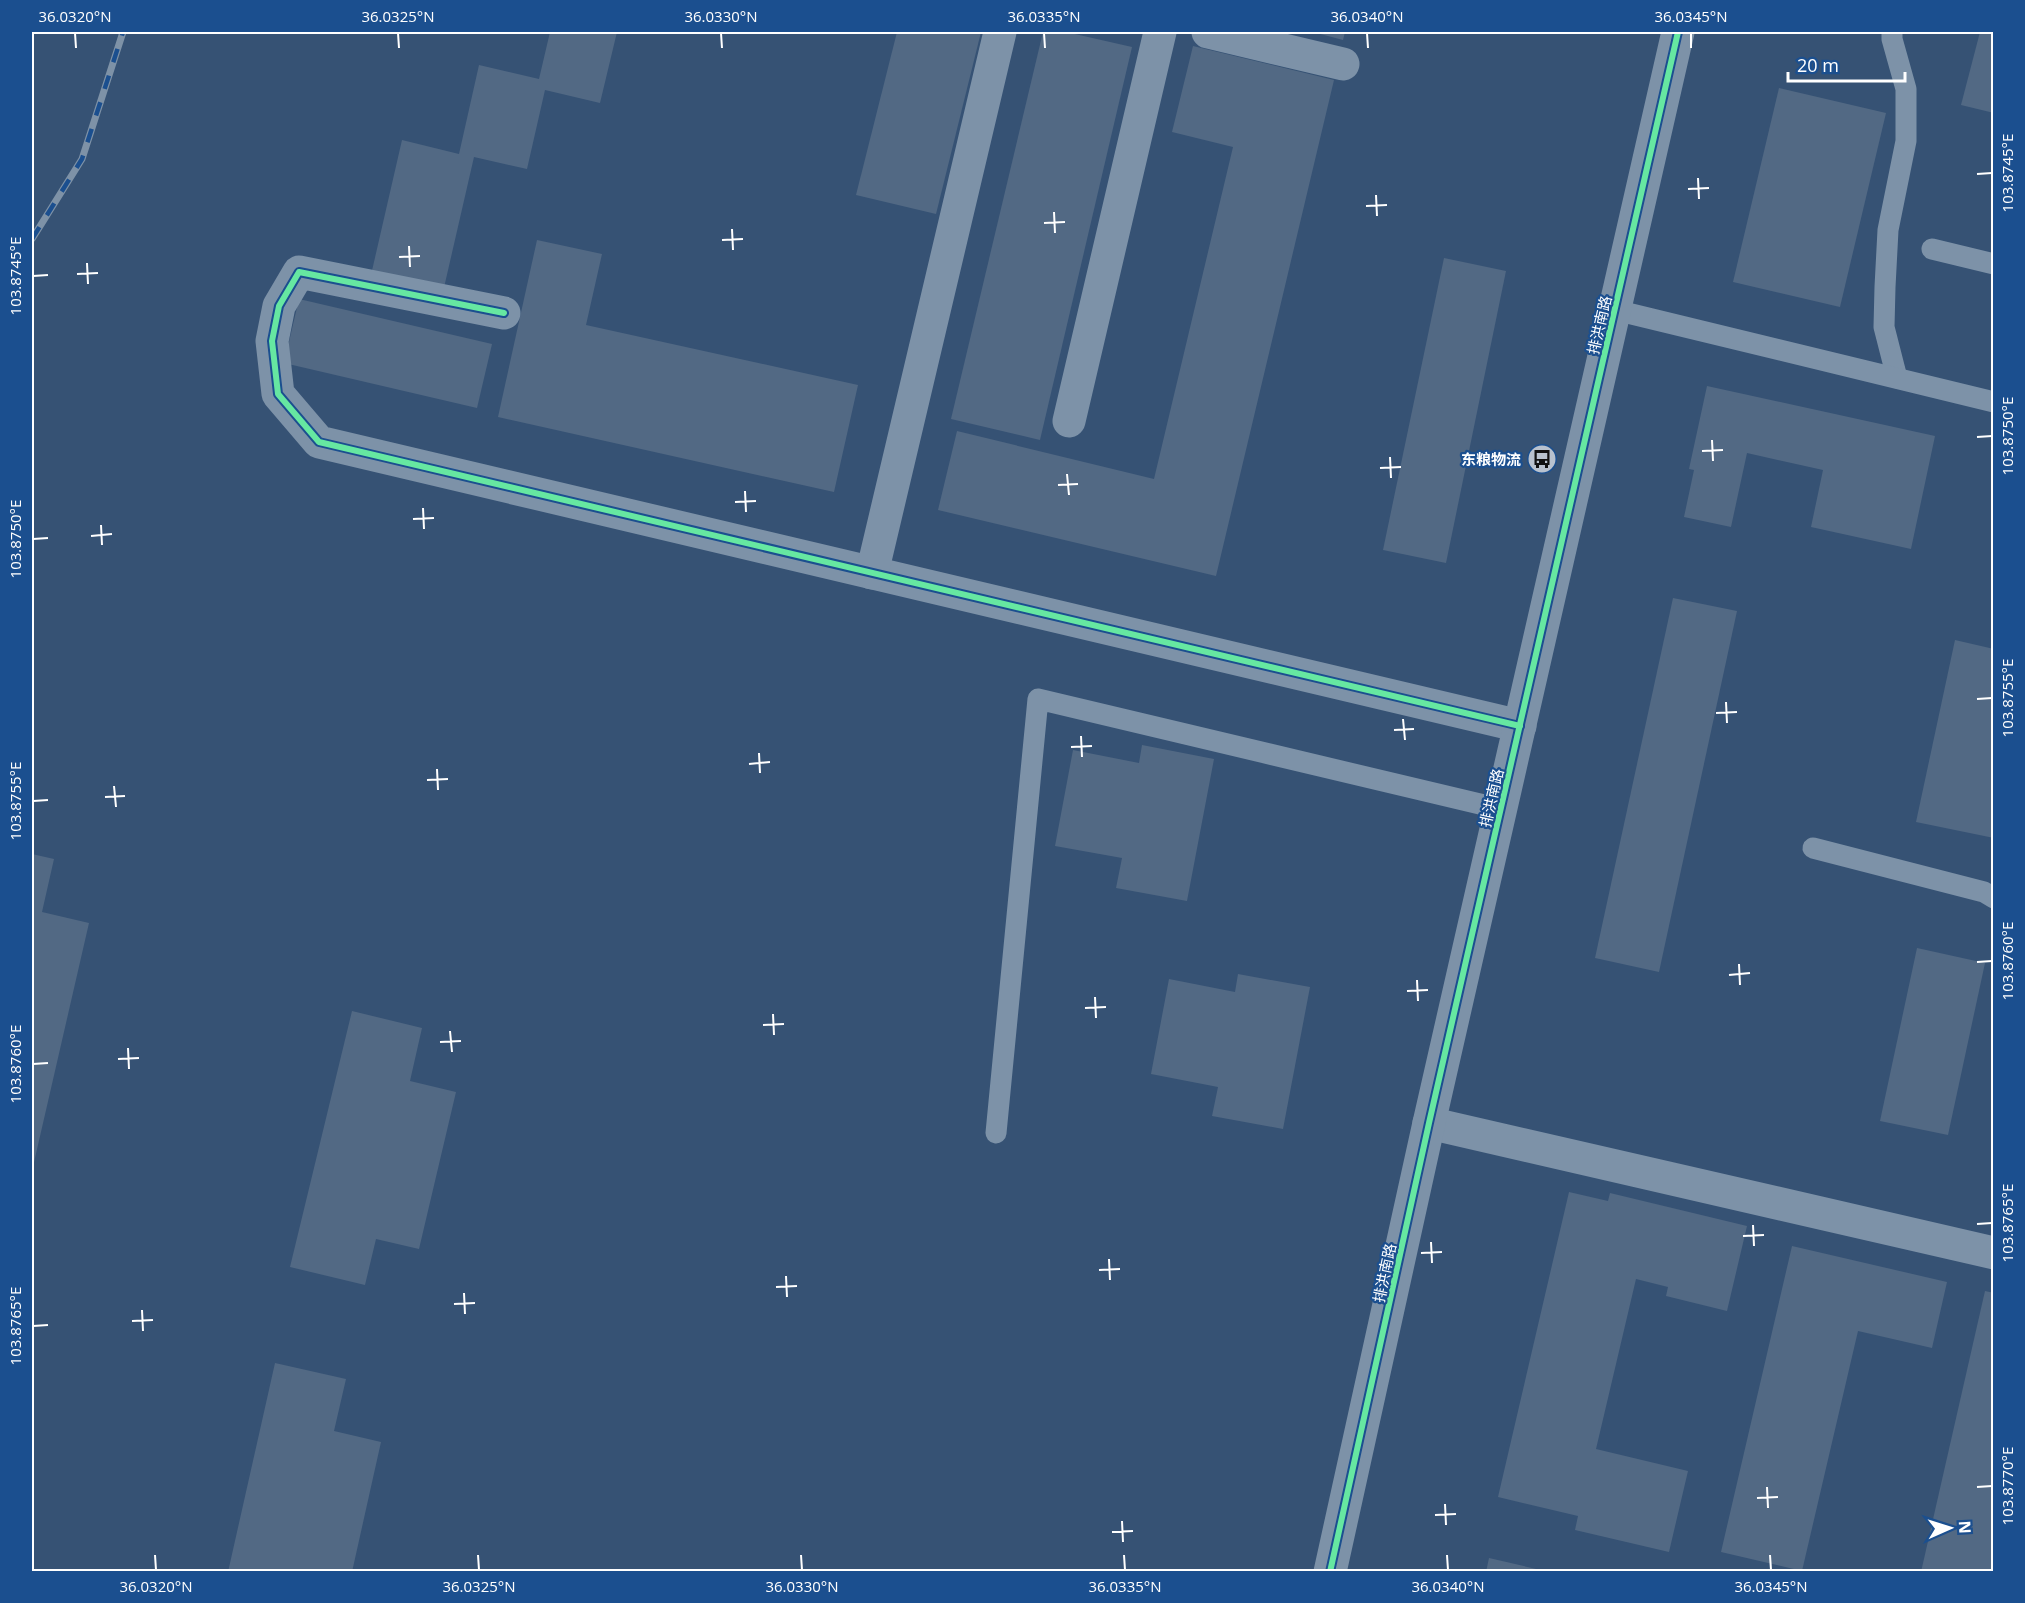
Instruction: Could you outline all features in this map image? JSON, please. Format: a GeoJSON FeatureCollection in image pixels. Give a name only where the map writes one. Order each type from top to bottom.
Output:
{"type":"FeatureCollection","features":[{"type":"Feature","properties":{"kind":"street"},"geometry":{"type":"LineString","coordinates":[[872,573],[1000,32]]}},
{"type":"Feature","properties":{"kind":"street"},"geometry":{"type":"LineString","coordinates":[[1069,421],[1160,32]]}},
{"type":"Feature","properties":{"kind":"street","name":"排洪南路"},"geometry":{"type":"LineString","coordinates":[[1330,1572],[1429,1123],[1678,32]]}},
{"type":"Feature","properties":{"kind":"street"},"geometry":{"type":"LineString","coordinates":[[1221,33],[1343,64]]}},
{"type":"Feature","properties":{"kind":"street"},"geometry":{"type":"LineString","coordinates":[[504,313],[299,272],[279,306],[272,341],[278,394],[319,442],[1520,726]]}},
{"type":"Feature","properties":{"kind":"street"},"geometry":{"type":"LineString","coordinates":[[1429,1123],[1994,1252]]}},
{"type":"Feature","properties":{"kind":"lane"},"geometry":{"type":"LineString","coordinates":[[1892,32],[1905,89],[1906,141],[1888,230],[1884,327],[1898,378]]}},
{"type":"Feature","properties":{"kind":"lane"},"geometry":{"type":"LineString","coordinates":[[1932,249],[1994,264]]}},
{"type":"Feature","properties":{"kind":"lane"},"geometry":{"type":"LineString","coordinates":[[1615,310],[1994,402]]}},
{"type":"Feature","properties":{"kind":"lane"},"geometry":{"type":"LineString","coordinates":[[996,1133],[1038,699],[1501,809]]}},
{"type":"Feature","properties":{"kind":"lane"},"geometry":{"type":"LineString","coordinates":[[1814,848],[1984,892],[1994,898]]}},
{"type":"Feature","properties":{"kind":"building"},"geometry":{"type":"Polygon","coordinates":[[[550,32],[617,32],[600,103],[545,90],[527,169],[474,157],[443,292],[371,275],[402,140],[459,154],[479,65],[539,79],[550,32]]]}},
{"type":"Feature","properties":{"kind":"building"},"geometry":{"type":"Polygon","coordinates":[[[897,32],[981,32],[936,214],[856,195],[897,32]]]}},
{"type":"Feature","properties":{"kind":"building"},"geometry":{"type":"Polygon","coordinates":[[[1043,32],[1066,32],[1132,47],[1040,440],[951,419],[1043,32]]]}},
{"type":"Feature","properties":{"kind":"building"},"geometry":{"type":"Polygon","coordinates":[[[1313,32],[1345,32],[1343,40],[1313,32]]]}},
{"type":"Feature","properties":{"kind":"building"},"geometry":{"type":"Polygon","coordinates":[[[1980,32],[1994,32],[1994,113],[1961,105],[1980,32]]]}},
{"type":"Feature","properties":{"kind":"building"},"geometry":{"type":"Polygon","coordinates":[[[1193,46],[1334,80],[1216,576],[938,510],[957,431],[1154,479],[1233,147],[1172,132],[1193,46]]]}},
{"type":"Feature","properties":{"kind":"building"},"geometry":{"type":"Polygon","coordinates":[[[1779,88],[1886,113],[1840,307],[1733,282],[1779,88]]]}},
{"type":"Feature","properties":{"kind":"building"},"geometry":{"type":"Polygon","coordinates":[[[537,240],[602,254],[586,325],[858,385],[834,492],[498,417],[537,240]]]}},
{"type":"Feature","properties":{"kind":"building"},"geometry":{"type":"Polygon","coordinates":[[[1444,258],[1506,271],[1446,563],[1383,550],[1444,258]]]}},
{"type":"Feature","properties":{"kind":"building"},"geometry":{"type":"Polygon","coordinates":[[[299,299],[492,344],[477,408],[284,363],[299,299]]]}},
{"type":"Feature","properties":{"kind":"building"},"geometry":{"type":"Polygon","coordinates":[[[1707,386],[1935,436],[1911,549],[1811,527],[1823,470],[1747,453],[1731,527],[1684,517],[1694,470],[1689,469],[1707,386]]]}},
{"type":"Feature","properties":{"kind":"building"},"geometry":{"type":"Polygon","coordinates":[[[1673,598],[1737,611],[1659,972],[1595,958],[1673,598]]]}},
{"type":"Feature","properties":{"kind":"building"},"geometry":{"type":"Polygon","coordinates":[[[1955,640],[1994,649],[1994,838],[1916,822],[1955,640]]]}},
{"type":"Feature","properties":{"kind":"building"},"geometry":{"type":"Polygon","coordinates":[[[1142,745],[1214,759],[1187,901],[1116,888],[1122,858],[1055,846],[1073,750],[1139,763],[1142,745]]]}},
{"type":"Feature","properties":{"kind":"building"},"geometry":{"type":"Polygon","coordinates":[[[32,854],[54,859],[42,912],[89,923],[32,1171],[32,854]]]}},
{"type":"Feature","properties":{"kind":"building"},"geometry":{"type":"Polygon","coordinates":[[[1917,948],[1985,963],[1948,1135],[1880,1121],[1917,948]]]}},
{"type":"Feature","properties":{"kind":"building"},"geometry":{"type":"Polygon","coordinates":[[[1238,974],[1310,987],[1283,1129],[1212,1116],[1218,1087],[1151,1074],[1169,979],[1235,992],[1238,974]]]}},
{"type":"Feature","properties":{"kind":"building"},"geometry":{"type":"Polygon","coordinates":[[[352,1011],[422,1028],[410,1081],[456,1092],[419,1249],[376,1239],[365,1285],[290,1267],[352,1011]]]}},
{"type":"Feature","properties":{"kind":"building"},"geometry":{"type":"Polygon","coordinates":[[[1569,1192],[1608,1201],[1610,1193],[1747,1226],[1727,1311],[1666,1296],[1668,1287],[1636,1279],[1596,1449],[1688,1471],[1669,1552],[1575,1530],[1578,1516],[1498,1497],[1569,1192]]]}},
{"type":"Feature","properties":{"kind":"building"},"geometry":{"type":"Polygon","coordinates":[[[1792,1246],[1947,1282],[1932,1348],[1858,1331],[1802,1571],[1721,1552],[1792,1246]]]}},
{"type":"Feature","properties":{"kind":"building"},"geometry":{"type":"Polygon","coordinates":[[[1985,1291],[1994,1293],[1994,1572],[1921,1572],[1985,1291]]]}},
{"type":"Feature","properties":{"kind":"building"},"geometry":{"type":"Polygon","coordinates":[[[275,1363],[346,1379],[334,1431],[381,1442],[352,1572],[228,1572],[275,1363]]]}},
{"type":"Feature","properties":{"kind":"building"},"geometry":{"type":"Polygon","coordinates":[[[1489,1558],[1545,1571],[1486,1572],[1489,1558]]]}},
{"type":"Feature","properties":{"kind":"railway"},"geometry":{"type":"LineString","coordinates":[[32,239],[82,159],[123,32]]}},
{"type":"Feature","properties":{"kind":"cycle path"},"geometry":{"type":"LineString","coordinates":[[1330,1572],[1429,1123],[1678,32]]}},
{"type":"Feature","properties":{"kind":"cycle path"},"geometry":{"type":"LineString","coordinates":[[504,313],[299,272],[279,306],[272,341],[278,394],[319,442],[1520,726]]}},
{"type":"Feature","properties":{"kind":"place","name":"东粮物流"},"geometry":{"type":"Point","coordinates":[1542,459]}}]}
